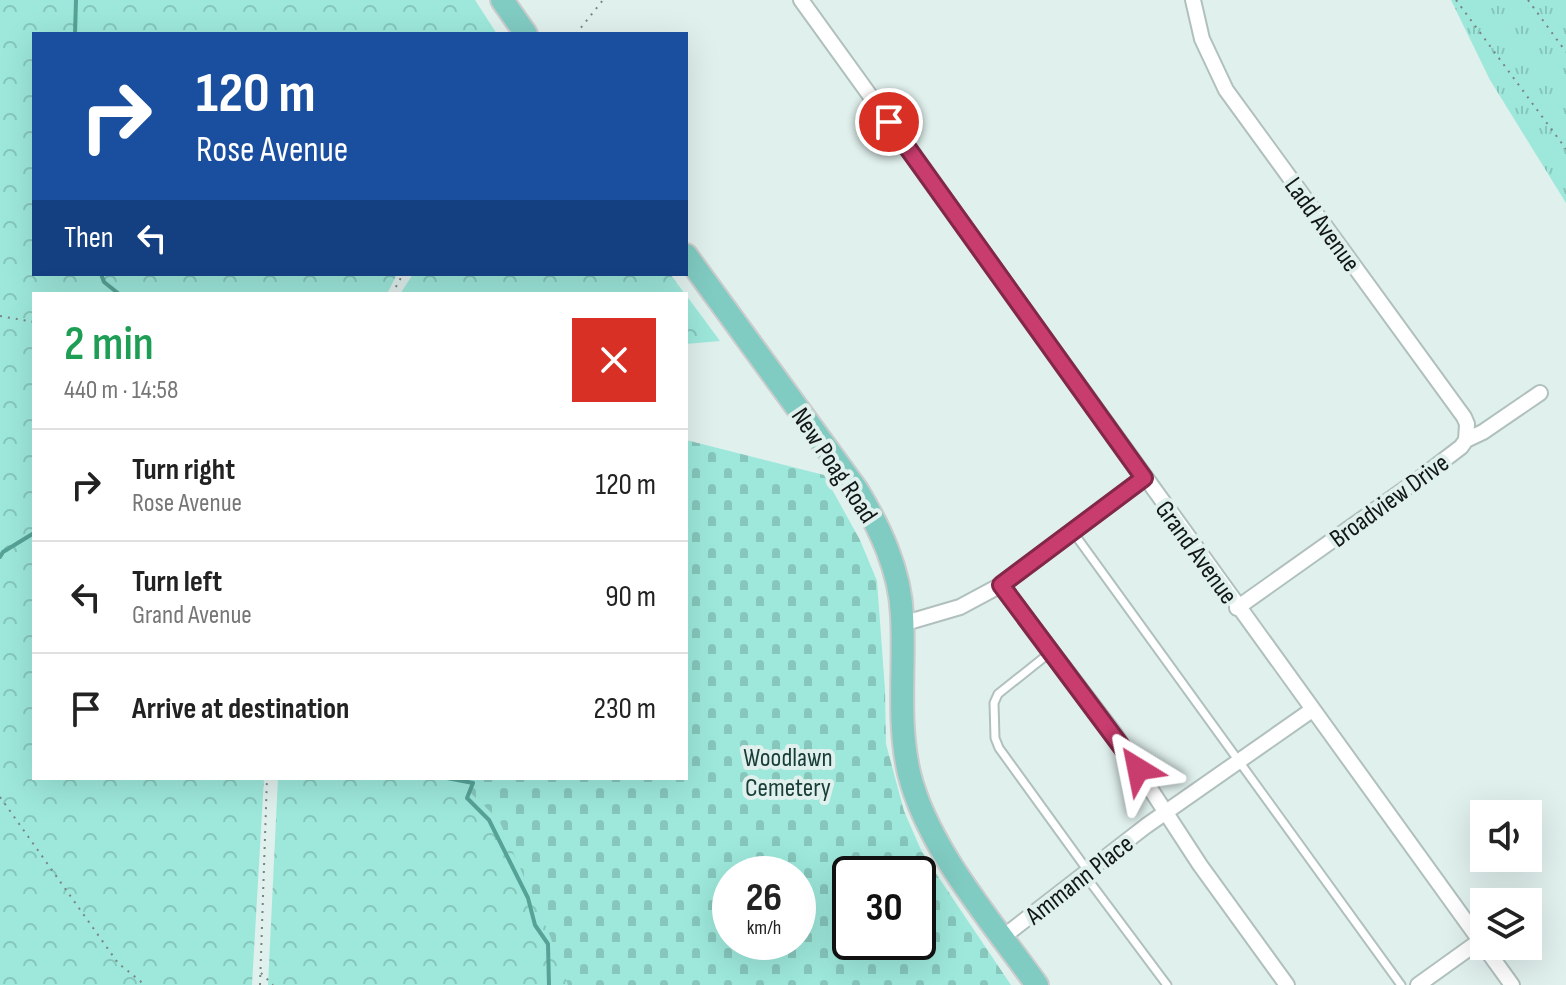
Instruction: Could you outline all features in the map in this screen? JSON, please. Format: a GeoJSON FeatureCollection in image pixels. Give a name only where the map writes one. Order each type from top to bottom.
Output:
{"type":"FeatureCollection","features":[{"type":"Feature","properties":{"kind":"main road"},"geometry":{"type":"LineString","coordinates":[[502,0],[524,30]]}},
{"type":"Feature","properties":{"kind":"main road","name":"New Poag Road"},"geometry":{"type":"LineString","coordinates":[[688,258],[867,506],[889,554],[898,584],[902,624],[904,751],[910,777],[930,830],[1037,985]]}},
{"type":"Feature","properties":{"kind":"street","name":"Grand Avenue"},"geometry":{"type":"LineString","coordinates":[[801,0],[1470,931]]}},
{"type":"Feature","properties":{"kind":"street","name":"Ladd Avenue"},"geometry":{"type":"LineString","coordinates":[[1193,0],[1202,39],[1226,90],[1464,417],[1466,440]]}},
{"type":"Feature","properties":{"kind":"street","name":"Broadview Drive"},"geometry":{"type":"LineString","coordinates":[[1237,608],[1423,476],[1466,440],[1493,426],[1540,393]]}},
{"type":"Feature","properties":{"kind":"street"},"geometry":{"type":"LineString","coordinates":[[902,624],[960,607],[1001,585],[1144,478]]}},
{"type":"Feature","properties":{"kind":"street"},"geometry":{"type":"LineString","coordinates":[[1001,585],[1114,733],[1200,865],[1287,985]]}},
{"type":"Feature","properties":{"kind":"street","name":"Ammann Place"},"geometry":{"type":"LineString","coordinates":[[1003,937],[1166,813],[1312,710]]}},
{"type":"Feature","properties":{"kind":"street"},"geometry":{"type":"LineString","coordinates":[[1418,985],[1470,948]]}},
{"type":"Feature","properties":{"kind":"street","name":"Grand Avenue"},"geometry":{"type":"LineString","coordinates":[[1492,960],[1512,985]]}},
{"type":"Feature","properties":{"kind":"lane"},"geometry":{"type":"LineString","coordinates":[[1072,531],[1401,985]]}},
{"type":"Feature","properties":{"kind":"lane"},"geometry":{"type":"LineString","coordinates":[[1052,651],[998,694],[994,703],[995,738],[1007,761],[1167,985]]}},
{"type":"Feature","properties":{"kind":"path"},"geometry":{"type":"LineString","coordinates":[[578,32],[603,0]]}},
{"type":"Feature","properties":{"kind":"path"},"geometry":{"type":"LineString","coordinates":[[1456,0],[1566,149]]}},
{"type":"Feature","properties":{"kind":"path"},"geometry":{"type":"LineString","coordinates":[[1528,0],[1566,52]]}},
{"type":"Feature","properties":{"kind":"path"},"geometry":{"type":"LineString","coordinates":[[0,316],[32,322]]}},
{"type":"Feature","properties":{"kind":"path"},"geometry":{"type":"LineString","coordinates":[[260,985],[267,780]]}},
{"type":"Feature","properties":{"kind":"path"},"geometry":{"type":"LineString","coordinates":[[0,797],[118,963],[145,985]]}},
{"type":"Feature","properties":{"kind":"path"},"geometry":{"type":"LineString","coordinates":[[260,972],[273,985]]}},
{"type":"Feature","properties":{"kind":"green space"},"geometry":{"type":"Polygon","coordinates":[[[0,0],[475,0],[496,32],[32,32],[32,276],[396,276],[388,292],[32,292],[32,780],[264,780],[252,985],[0,985],[0,0]]]}},
{"type":"Feature","properties":{"kind":"green space"},"geometry":{"type":"Polygon","coordinates":[[[1451,0],[1566,0],[1566,203],[1490,80],[1451,0]]]}},
{"type":"Feature","properties":{"kind":"green space"},"geometry":{"type":"Polygon","coordinates":[[[412,276],[672,276],[684,292],[401,292],[412,276]]]}},
{"type":"Feature","properties":{"kind":"green space"},"geometry":{"type":"Polygon","coordinates":[[[688,298],[720,341],[688,344],[688,298]]]}},
{"type":"Feature","properties":{"kind":"green space","name":"Woodlawn Cemetery"},"geometry":{"type":"Polygon","coordinates":[[[688,441],[824,475],[860,540],[877,581],[886,744],[904,811],[925,856],[832,856],[832,960],[936,960],[936,872],[1011,985],[568,985],[499,820],[457,780],[688,780],[688,441]]]}},
{"type":"Feature","properties":{"kind":"green space"},"geometry":{"type":"Polygon","coordinates":[[[278,780],[512,780],[606,985],[268,985],[278,780]]]}},
{"type":"Feature","properties":{"kind":"waterway"},"geometry":{"type":"LineString","coordinates":[[75,32],[76,0]]}},
{"type":"Feature","properties":{"kind":"waterway"},"geometry":{"type":"LineString","coordinates":[[102,276],[104,282],[116,292]]}},
{"type":"Feature","properties":{"kind":"waterway"},"geometry":{"type":"LineString","coordinates":[[0,557],[32,534]]}},
{"type":"Feature","properties":{"kind":"waterway"},"geometry":{"type":"LineString","coordinates":[[457,780],[473,783],[467,798],[489,820],[528,898],[535,925],[548,944],[549,985]]}},
{"type":"Feature","properties":{"kind":"route"},"geometry":{"type":"LineString","coordinates":[[889,122],[1144,478],[1001,585],[1138,769]]}}]}
